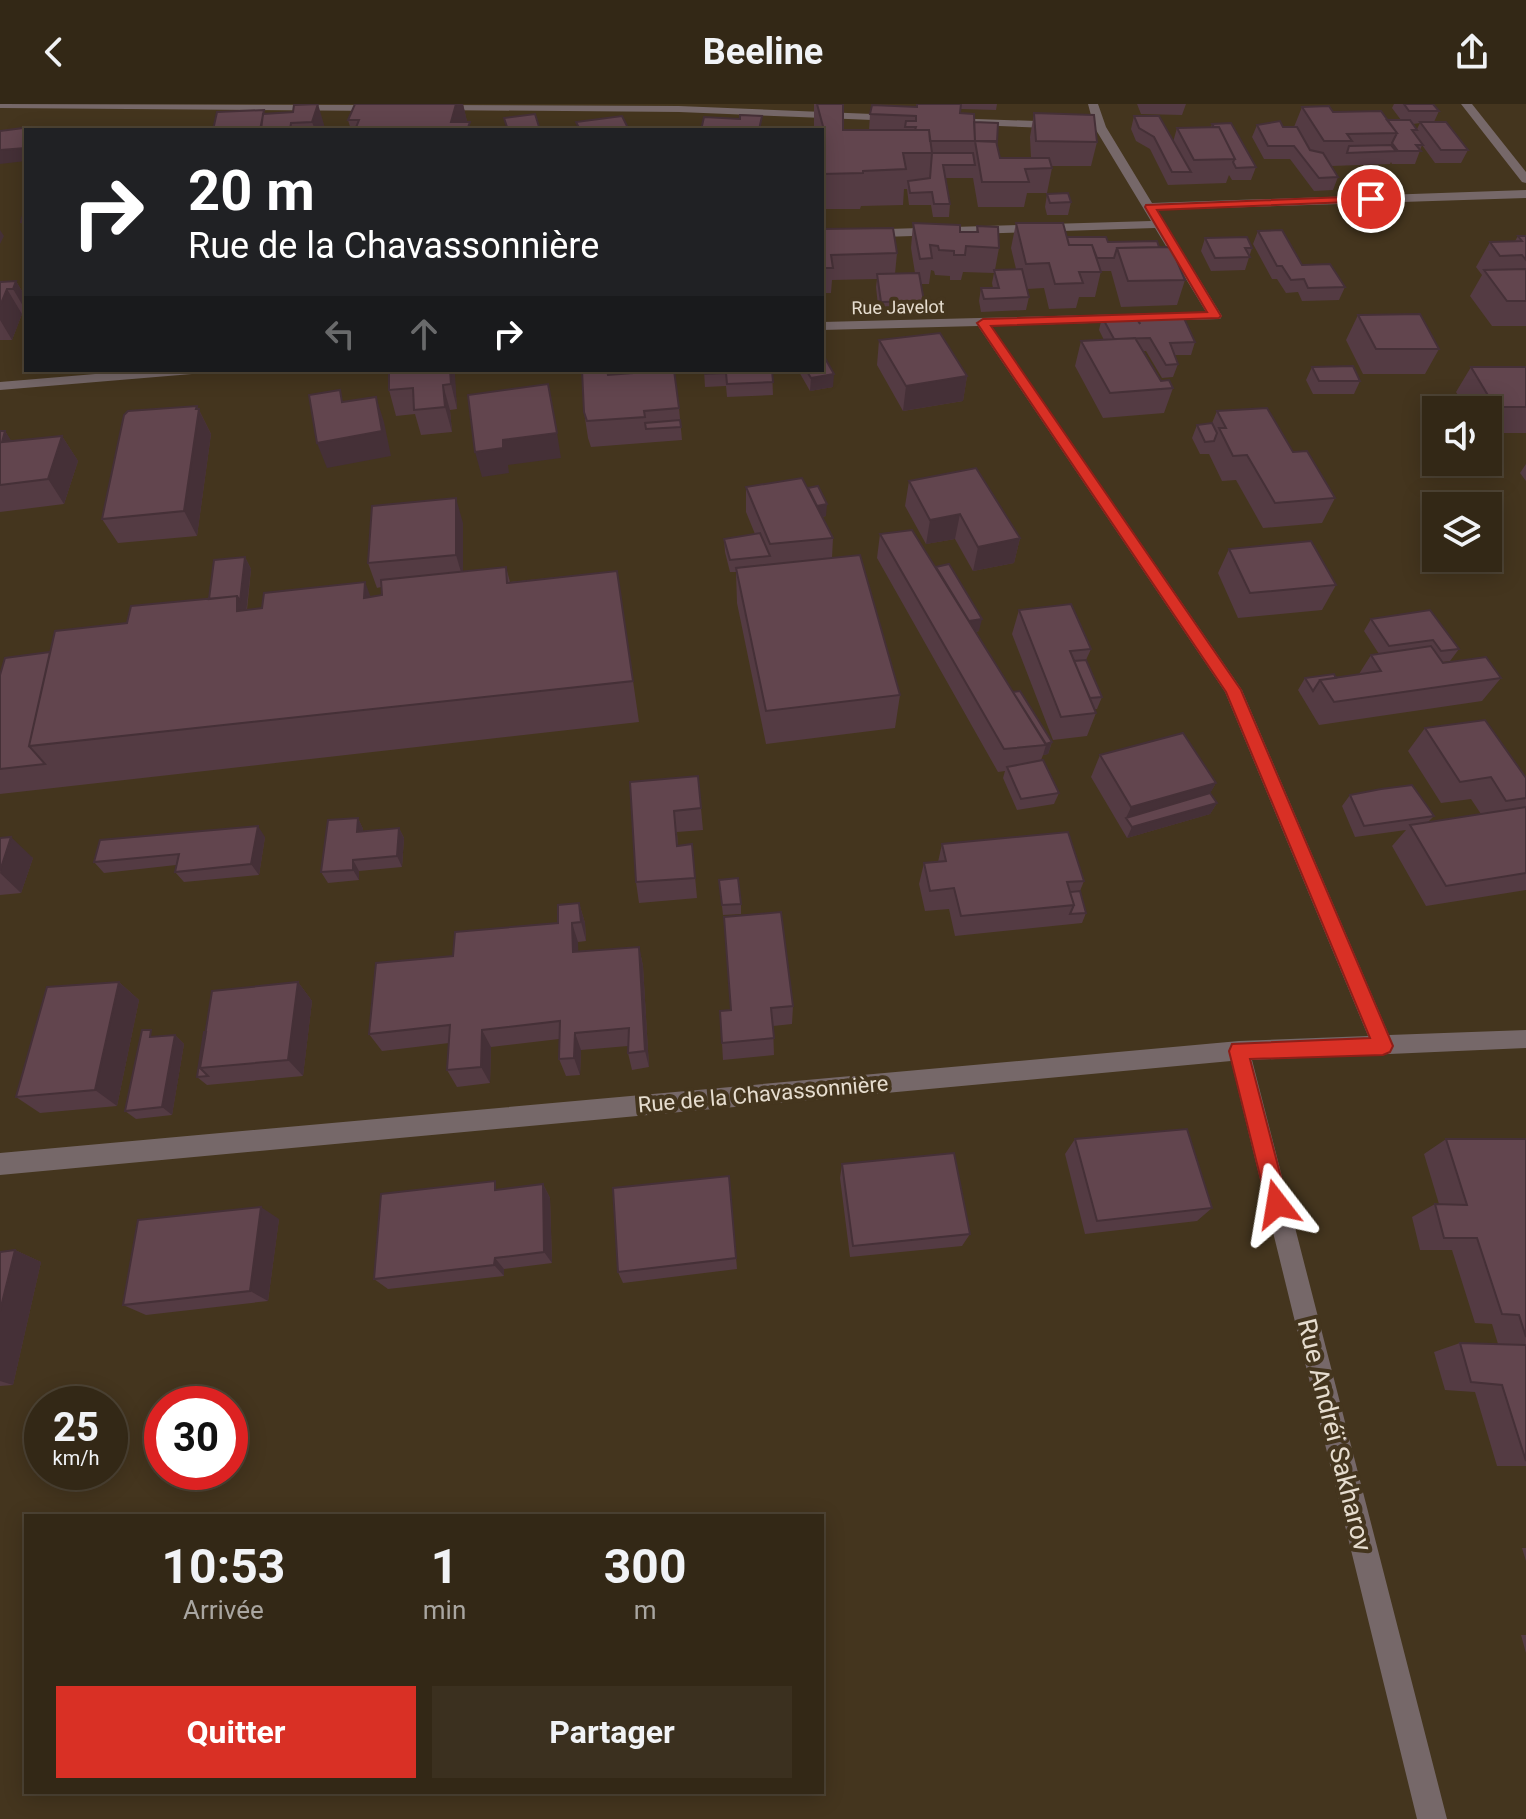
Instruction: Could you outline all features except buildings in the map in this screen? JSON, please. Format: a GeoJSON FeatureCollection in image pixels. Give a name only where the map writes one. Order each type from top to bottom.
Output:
{"type":"FeatureCollection","features":[{"type":"Feature","properties":{"kind":"street"},"geometry":{"type":"LineString","coordinates":[[1093,104],[1100,127],[1161,224]]}},
{"type":"Feature","properties":{"kind":"street"},"geometry":{"type":"LineString","coordinates":[[1466,104],[1526,180]]}},
{"type":"Feature","properties":{"kind":"street"},"geometry":{"type":"LineString","coordinates":[[0,105],[395,108]]}},
{"type":"Feature","properties":{"kind":"street"},"geometry":{"type":"LineString","coordinates":[[426,108],[680,107],[913,119]]}},
{"type":"Feature","properties":{"kind":"street"},"geometry":{"type":"LineString","coordinates":[[929,120],[1100,127]]}},
{"type":"Feature","properties":{"kind":"street"},"geometry":{"type":"LineString","coordinates":[[1150,207],[1526,194]]}},
{"type":"Feature","properties":{"kind":"street"},"geometry":{"type":"LineString","coordinates":[[824,235],[1161,224]]}},
{"type":"Feature","properties":{"kind":"street","name":"Rue Javelot"},"geometry":{"type":"LineString","coordinates":[[824,326],[1215,316],[1161,224]]}},
{"type":"Feature","properties":{"kind":"street"},"geometry":{"type":"LineString","coordinates":[[983,323],[1233,690],[1383,1046]]}},
{"type":"Feature","properties":{"kind":"street"},"geometry":{"type":"LineString","coordinates":[[0,386],[168,372]]}},
{"type":"Feature","properties":{"kind":"street","name":"Rue de la Chavassonnière"},"geometry":{"type":"LineString","coordinates":[[0,1164],[1239,1051],[1526,1039]]}},
{"type":"Feature","properties":{"kind":"street","name":"Rue Andréï Sakharov"},"geometry":{"type":"LineString","coordinates":[[1239,1051],[1432,1819]]}},
{"type":"Feature","properties":{"kind":"route"},"geometry":{"type":"LineString","coordinates":[[1277,1204],[1239,1051],[1383,1046],[1233,690],[983,323],[1215,316],[1150,207],[1371,199]]}}]}
